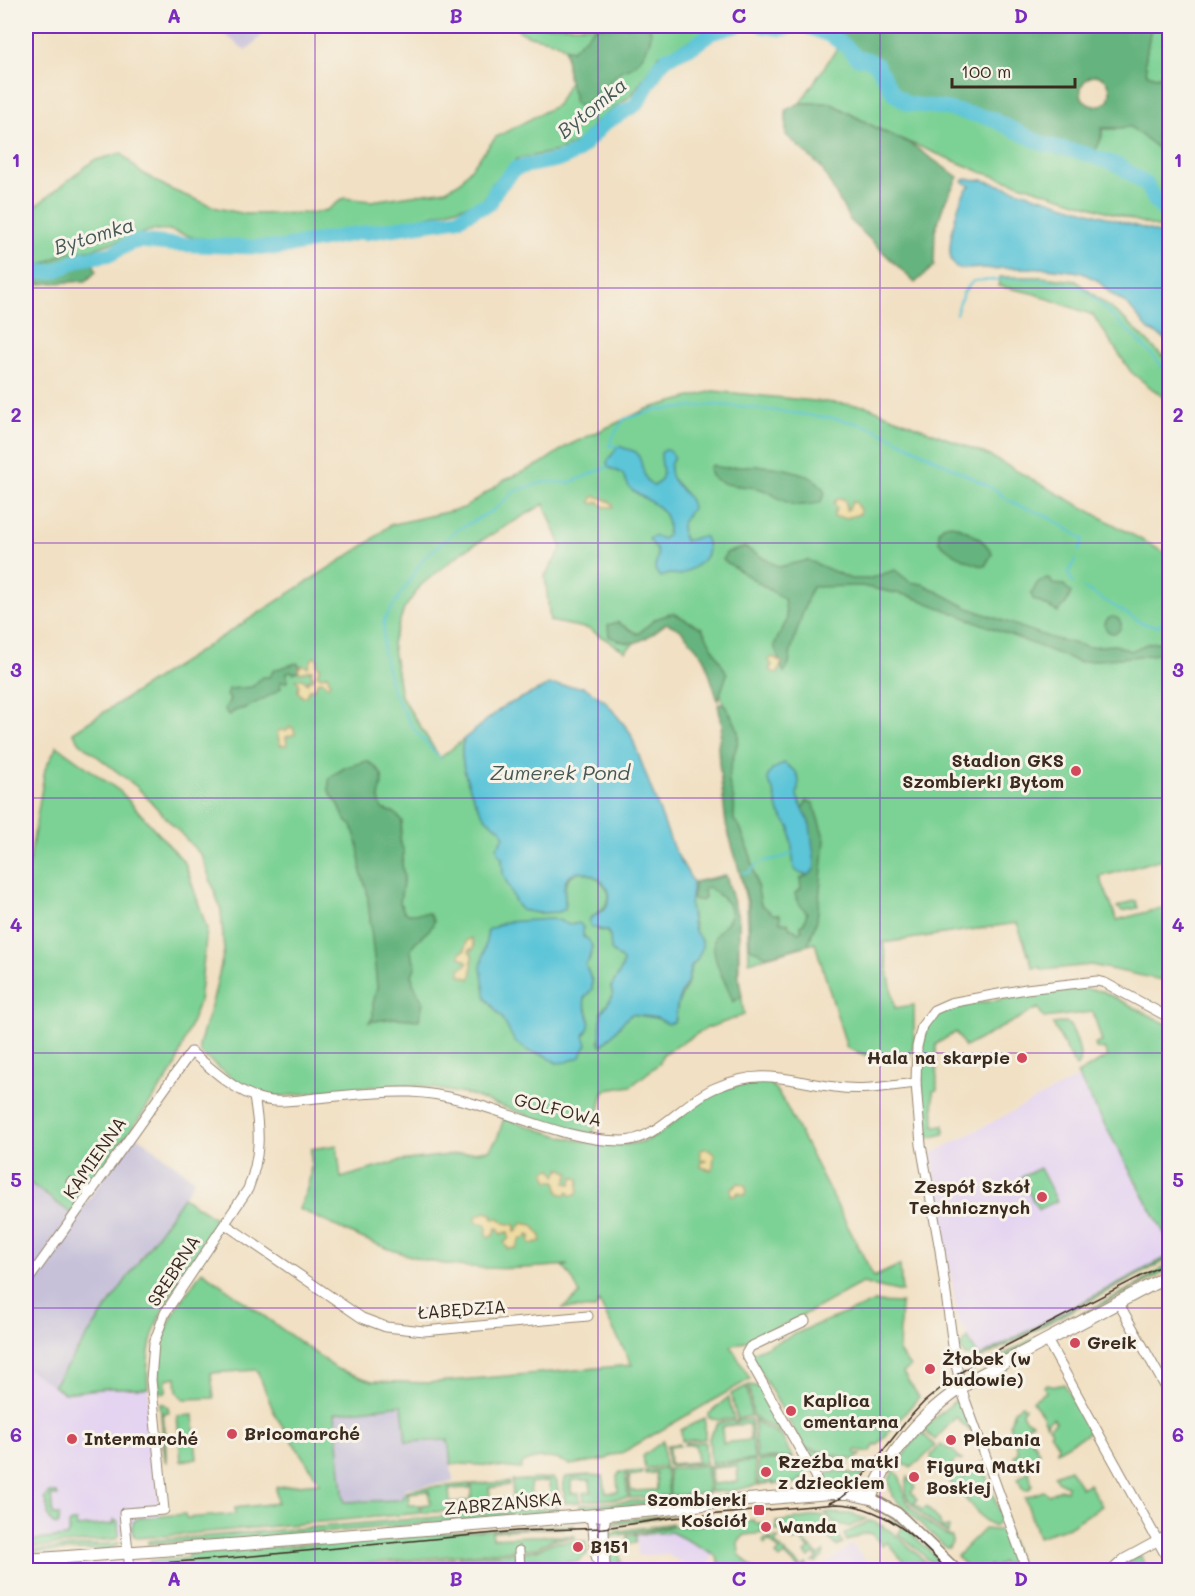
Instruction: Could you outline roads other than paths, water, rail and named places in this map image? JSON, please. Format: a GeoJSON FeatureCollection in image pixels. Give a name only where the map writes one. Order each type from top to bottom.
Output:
{"type":"FeatureCollection","features":[{"type":"Feature","properties":{"kind":"main road"},"geometry":{"type":"LineString","coordinates":[[870,1498],[888,1462],[906,1436],[936,1405],[962,1387],[1170,1275]]}},
{"type":"Feature","properties":{"kind":"main road","name":"ZABRZAŃSKA"},"geometry":{"type":"LineString","coordinates":[[26,1560],[667,1509],[821,1494],[848,1493],[870,1498]]}},
{"type":"Feature","properties":{"kind":"street"},"geometry":{"type":"LineString","coordinates":[[1027,1570],[962,1387],[950,1337],[940,1250],[921,1145],[916,1083],[917,1047],[922,1026],[934,1010],[950,1003],[1026,989],[1097,981],[1105,983],[1170,1018]]}},
{"type":"Feature","properties":{"kind":"street","name":"GOLFOWA"},"geometry":{"type":"LineString","coordinates":[[190,1052],[226,1080],[254,1097],[277,1101],[412,1092],[466,1101],[575,1135],[624,1141],[642,1137],[658,1129],[684,1107],[714,1088],[745,1078],[764,1076],[863,1089],[916,1083]]}},
{"type":"Feature","properties":{"kind":"street","name":"KAMIENNA"},"geometry":{"type":"LineString","coordinates":[[26,1282],[92,1193],[190,1052]]}},
{"type":"Feature","properties":{"kind":"street","name":"SREBRNA"},"geometry":{"type":"LineString","coordinates":[[128,1553],[124,1513],[164,1510],[151,1380],[154,1343],[165,1313],[248,1189],[256,1167],[258,1120],[254,1097]]}},
{"type":"Feature","properties":{"kind":"street"},"geometry":{"type":"LineString","coordinates":[[71,1182],[92,1193]]}},
{"type":"Feature","properties":{"kind":"street","name":"ŁABĘDZIA"},"geometry":{"type":"LineString","coordinates":[[225,1224],[362,1318],[386,1327],[424,1331],[588,1316]]}},
{"type":"Feature","properties":{"kind":"street"},"geometry":{"type":"LineString","coordinates":[[1118,1302],[1170,1395]]}},
{"type":"Feature","properties":{"kind":"street"},"geometry":{"type":"LineString","coordinates":[[805,1321],[750,1347],[746,1354],[817,1481],[821,1494]]}},
{"type":"Feature","properties":{"kind":"street"},"geometry":{"type":"LineString","coordinates":[[1047,1340],[1170,1563]]}},
{"type":"Feature","properties":{"kind":"street","name":"ZABRZAŃSKA"},"geometry":{"type":"LineString","coordinates":[[870,1498],[897,1513],[956,1570]]}},
{"type":"Feature","properties":{"kind":"street"},"geometry":{"type":"LineString","coordinates":[[604,1570],[606,1514]]}},
{"type":"Feature","properties":{"kind":"street"},"geometry":{"type":"LineString","coordinates":[[590,1515],[598,1562],[604,1570]]}},
{"type":"Feature","properties":{"kind":"street"},"geometry":{"type":"LineString","coordinates":[[1112,1570],[1124,1560],[1170,1534]]}},
{"type":"Feature","properties":{"kind":"street"},"geometry":{"type":"LineString","coordinates":[[519,1551],[520,1570]]}},
{"type":"Feature","properties":{"kind":"street"},"geometry":{"type":"LineString","coordinates":[[128,1553],[130,1570]]}},
{"type":"Feature","properties":{"kind":"water"},"geometry":{"type":"Polygon","coordinates":[[[966,179],[983,180],[1169,236],[1169,341],[1149,330],[1127,304],[1111,294],[1097,280],[1080,272],[1047,268],[1000,268],[996,270],[956,268],[951,259],[951,243],[954,221],[961,199],[970,186],[963,181],[966,179]]]}},
{"type":"Feature","properties":{"kind":"water"},"geometry":{"type":"Polygon","coordinates":[[[618,446],[636,452],[647,479],[654,486],[659,483],[663,475],[661,453],[665,450],[670,451],[674,456],[670,466],[671,475],[688,497],[692,508],[681,526],[685,541],[705,537],[708,551],[703,560],[681,575],[670,574],[660,577],[655,570],[657,552],[649,539],[654,536],[663,539],[667,535],[666,518],[658,507],[628,486],[621,473],[608,467],[607,462],[618,446]]]}},
{"type":"Feature","properties":{"kind":"water","name":"Zumerek Pond"},"geometry":{"type":"Polygon","coordinates":[[[549,685],[584,687],[605,701],[630,732],[673,847],[693,882],[690,906],[693,928],[702,942],[702,948],[697,960],[691,966],[687,983],[681,993],[675,1022],[668,1024],[657,1018],[632,1014],[600,1046],[601,1013],[613,996],[611,987],[622,968],[623,961],[611,950],[610,936],[607,931],[591,927],[589,920],[605,908],[609,901],[608,889],[599,879],[580,871],[565,882],[565,909],[559,912],[537,913],[521,910],[503,874],[502,858],[497,847],[504,837],[501,829],[488,820],[476,802],[467,780],[462,758],[464,739],[503,707],[549,685]]]}},
{"type":"Feature","properties":{"kind":"water"},"geometry":{"type":"Polygon","coordinates":[[[784,763],[796,772],[799,780],[797,796],[810,825],[815,865],[813,871],[808,875],[801,874],[794,869],[790,828],[779,813],[774,792],[768,781],[772,770],[784,763]]]}},
{"type":"Feature","properties":{"kind":"water"},"geometry":{"type":"Polygon","coordinates":[[[551,919],[569,925],[579,923],[583,927],[583,937],[588,939],[592,946],[588,962],[585,964],[592,981],[592,989],[584,998],[590,1023],[584,1036],[587,1044],[580,1057],[557,1063],[544,1055],[530,1052],[515,1042],[502,1018],[486,998],[481,968],[488,930],[506,922],[551,919]]]}},
{"type":"Feature","properties":{"kind":"waterway","name":"Bytomka"},"geometry":{"type":"LineString","coordinates":[[364,233],[457,219],[486,206],[490,203],[496,190],[516,168],[562,159],[577,152],[605,123],[637,104],[659,66],[667,58],[694,46],[711,33],[736,26]]}},
{"type":"Feature","properties":{"kind":"waterway","name":"Bytomka"},"geometry":{"type":"LineString","coordinates":[[763,26],[782,29],[794,26]]}},
{"type":"Feature","properties":{"kind":"waterway","name":"Bytomka"},"geometry":{"type":"LineString","coordinates":[[806,26],[831,36],[847,47],[857,58],[867,59],[877,65],[893,93],[909,104],[943,108],[990,118],[1043,144],[1083,153],[1120,166],[1147,185],[1155,201],[1170,217]]}},
{"type":"Feature","properties":{"kind":"waterway","name":"Bytomka"},"geometry":{"type":"LineString","coordinates":[[26,273],[55,271],[81,259],[111,254],[131,243],[141,241],[279,248],[354,234]]}},
{"type":"Feature","properties":{"kind":"waterway"},"geometry":{"type":"LineString","coordinates":[[956,314],[963,293],[973,281],[1030,280],[1073,286],[1091,295],[1145,347],[1170,375]]}},
{"type":"Feature","properties":{"kind":"waterway"},"geometry":{"type":"LineString","coordinates":[[618,446],[609,446],[624,419],[656,410],[715,405],[738,406],[839,419],[864,425],[888,435],[996,490],[1013,503],[1046,516],[1083,539],[1079,551]]}},
{"type":"Feature","properties":{"kind":"waterway"},"geometry":{"type":"LineString","coordinates":[[440,758],[413,728],[392,690],[383,652],[384,620],[424,558],[457,530],[494,510],[515,491],[545,482],[569,483],[608,467]]}},
{"type":"Feature","properties":{"kind":"waterway"},"geometry":{"type":"LineString","coordinates":[[1073,583],[1068,573],[1075,560]]}},
{"type":"Feature","properties":{"kind":"waterway"},"geometry":{"type":"LineString","coordinates":[[1084,588],[1144,624],[1158,626],[1170,615]]}},
{"type":"Feature","properties":{"kind":"waterway"},"geometry":{"type":"LineString","coordinates":[[764,861],[792,853]]}},
{"type":"Feature","properties":{"kind":"waterway"},"geometry":{"type":"LineString","coordinates":[[743,873],[748,873],[759,863]]}},
{"type":"Feature","properties":{"kind":"tram line"},"geometry":{"type":"LineString","coordinates":[[829,1503],[853,1489],[908,1419],[924,1402],[958,1374],[990,1354],[1170,1261]]}},
{"type":"Feature","properties":{"kind":"tram line"},"geometry":{"type":"LineString","coordinates":[[64,1570],[230,1558],[517,1531],[604,1528],[672,1518],[836,1504],[869,1510],[898,1525],[924,1546],[947,1570]]}},
{"type":"Feature","properties":{"kind":"place","name":"Stadion GKS Szombierki Bytom"},"geometry":{"type":"Point","coordinates":[1076,771]}},
{"type":"Feature","properties":{"kind":"place","name":"Hala na skarpie"},"geometry":{"type":"Point","coordinates":[1022,1058]}},
{"type":"Feature","properties":{"kind":"place","name":"Zespół Szkół Technicznych"},"geometry":{"type":"Point","coordinates":[1042,1197]}},
{"type":"Feature","properties":{"kind":"place","name":"Greik"},"geometry":{"type":"Point","coordinates":[1075,1343]}},
{"type":"Feature","properties":{"kind":"place","name":"Żłobek (w budowie)"},"geometry":{"type":"Point","coordinates":[930,1369]}},
{"type":"Feature","properties":{"kind":"place","name":"Kaplica cmentarna"},"geometry":{"type":"Point","coordinates":[791,1411]}},
{"type":"Feature","properties":{"kind":"place","name":"Bricomarché"},"geometry":{"type":"Point","coordinates":[232,1434]}},
{"type":"Feature","properties":{"kind":"place","name":"Intermarché"},"geometry":{"type":"Point","coordinates":[72,1439]}},
{"type":"Feature","properties":{"kind":"place","name":"Plebania"},"geometry":{"type":"Point","coordinates":[951,1440]}},
{"type":"Feature","properties":{"kind":"place","name":"Rzeźba matki z dzieckiem"},"geometry":{"type":"Point","coordinates":[766,1472]}},
{"type":"Feature","properties":{"kind":"place","name":"Figura Matki Boskiej"},"geometry":{"type":"Point","coordinates":[914,1477]}},
{"type":"Feature","properties":{"kind":"place","name":"Szombierki Kościół"},"geometry":{"type":"Point","coordinates":[759,1510]}},
{"type":"Feature","properties":{"kind":"place","name":"Wanda"},"geometry":{"type":"Point","coordinates":[766,1527]}},
{"type":"Feature","properties":{"kind":"place","name":"B151"},"geometry":{"type":"Point","coordinates":[578,1547]}}]}
